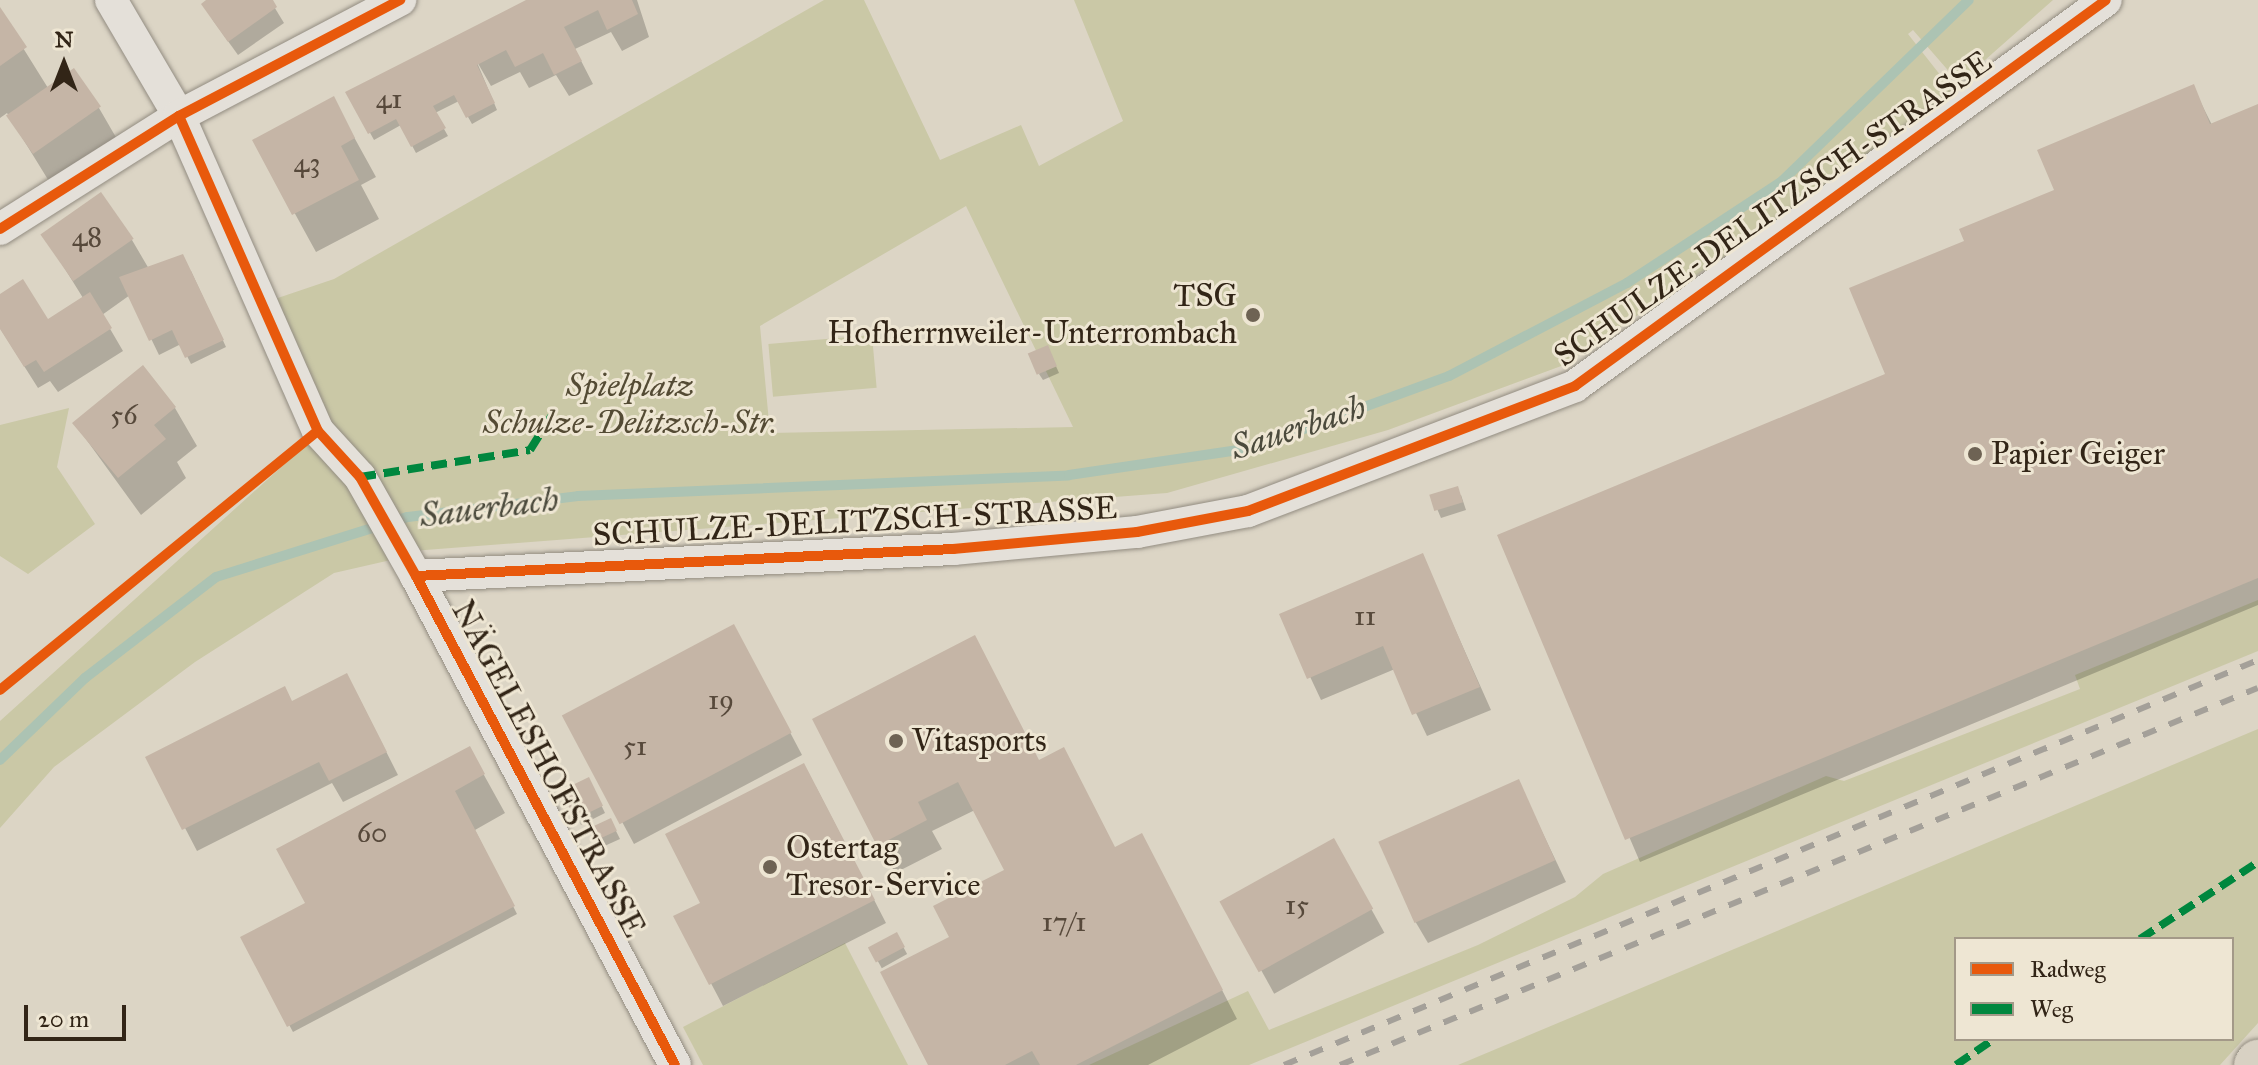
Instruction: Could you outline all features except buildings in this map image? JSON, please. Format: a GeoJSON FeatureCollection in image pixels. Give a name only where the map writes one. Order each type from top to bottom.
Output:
{"type":"FeatureCollection","features":[{"type":"Feature","properties":{"kind":"street","name":"NÄGELESHOFSTRASSE"},"geometry":{"type":"LineString","coordinates":[[111,0],[179,116],[318,431],[363,484],[410,567],[675,1065]]}},
{"type":"Feature","properties":{"kind":"street"},"geometry":{"type":"LineString","coordinates":[[0,229],[179,116],[400,0]]}},
{"type":"Feature","properties":{"kind":"street","name":"SCHULZE-DELITZSCH-STRASSE"},"geometry":{"type":"LineString","coordinates":[[410,567],[953,549],[1137,532],[1248,511],[1575,386],[2106,0]]}},
{"type":"Feature","properties":{"kind":"green space","name":"Spielplatz Schulze-Delitzsch-Str."},"geometry":{"type":"Polygon","coordinates":[[[824,0],[864,0],[940,160],[1021,125],[1039,166],[1123,121],[1074,0],[2053,0],[1959,83],[1913,30],[1908,34],[1952,90],[1842,177],[1564,365],[1388,430],[1167,493],[412,551],[327,426],[266,302],[334,279],[824,0]],[[966,206],[760,326],[770,433],[1073,427],[966,206]]]}},
{"type":"Feature","properties":{"kind":"green space"},"geometry":{"type":"Polygon","coordinates":[[[872,335],[877,388],[773,397],[768,344],[872,335]]]}},
{"type":"Feature","properties":{"kind":"green space"},"geometry":{"type":"Polygon","coordinates":[[[69,408],[57,467],[95,524],[28,574],[0,556],[0,425],[69,408]]]}},
{"type":"Feature","properties":{"kind":"green space"},"geometry":{"type":"Polygon","coordinates":[[[309,442],[363,484],[404,557],[334,573],[195,662],[54,767],[0,828],[0,721],[309,442]]]}},
{"type":"Feature","properties":{"kind":"green space"},"geometry":{"type":"Polygon","coordinates":[[[2258,600],[2258,651],[1249,1065],[1089,1065],[1248,991],[1269,1030],[1478,945],[1575,897],[1603,874],[1826,776],[1844,781],[2080,689],[2075,675],[2258,600]]]}},
{"type":"Feature","properties":{"kind":"green space"},"geometry":{"type":"Polygon","coordinates":[[[2258,729],[2258,1023],[2220,1065],[1458,1065],[2258,729]]]}},
{"type":"Feature","properties":{"kind":"green space"},"geometry":{"type":"Polygon","coordinates":[[[845,943],[908,1065],[703,1065],[683,1027],[845,943]]]}},
{"type":"Feature","properties":{"kind":"waterway","name":"Sauerbach"},"geometry":{"type":"LineString","coordinates":[[0,760],[85,678],[216,577],[408,517],[578,496],[1069,475],[1252,448],[1449,376],[1627,283],[1782,181],[1969,0]]}},
{"type":"Feature","properties":{"kind":"railway"},"geometry":{"type":"LineString","coordinates":[[1284,1065],[2258,660]]}},
{"type":"Feature","properties":{"kind":"railway"},"geometry":{"type":"LineString","coordinates":[[1340,1065],[2258,688]]}},
{"type":"Feature","properties":{"kind":"marked path"},"geometry":{"type":"LineString","coordinates":[[360,477],[530,450],[552,415]]}},
{"type":"Feature","properties":{"kind":"marked path"},"geometry":{"type":"LineString","coordinates":[[2143,937],[2258,862]]}},
{"type":"Feature","properties":{"kind":"marked path"},"geometry":{"type":"LineString","coordinates":[[1956,1065],[1991,1041]]}},
{"type":"Feature","properties":{"kind":"cycle path"},"geometry":{"type":"LineString","coordinates":[[0,229],[179,116],[400,0]]}},
{"type":"Feature","properties":{"kind":"cycle path"},"geometry":{"type":"LineString","coordinates":[[416,576],[953,549],[1137,532],[1248,511],[1575,386],[2106,0]]}},
{"type":"Feature","properties":{"kind":"cycle path"},"geometry":{"type":"LineString","coordinates":[[179,116],[318,431],[360,477],[416,576],[675,1065]]}},
{"type":"Feature","properties":{"kind":"cycle path"},"geometry":{"type":"LineString","coordinates":[[0,690],[318,431]]}},
{"type":"Feature","properties":{"kind":"place","name":"TSG Hofherrnweiler-Unterrombach"},"geometry":{"type":"Point","coordinates":[1253,315]}},
{"type":"Feature","properties":{"kind":"place","name":"Papier Geiger"},"geometry":{"type":"Point","coordinates":[1975,454]}},
{"type":"Feature","properties":{"kind":"place","name":"Vitasports"},"geometry":{"type":"Point","coordinates":[896,741]}},
{"type":"Feature","properties":{"kind":"place","name":"Ostertag Tresor-Service"},"geometry":{"type":"Point","coordinates":[770,867]}}]}
